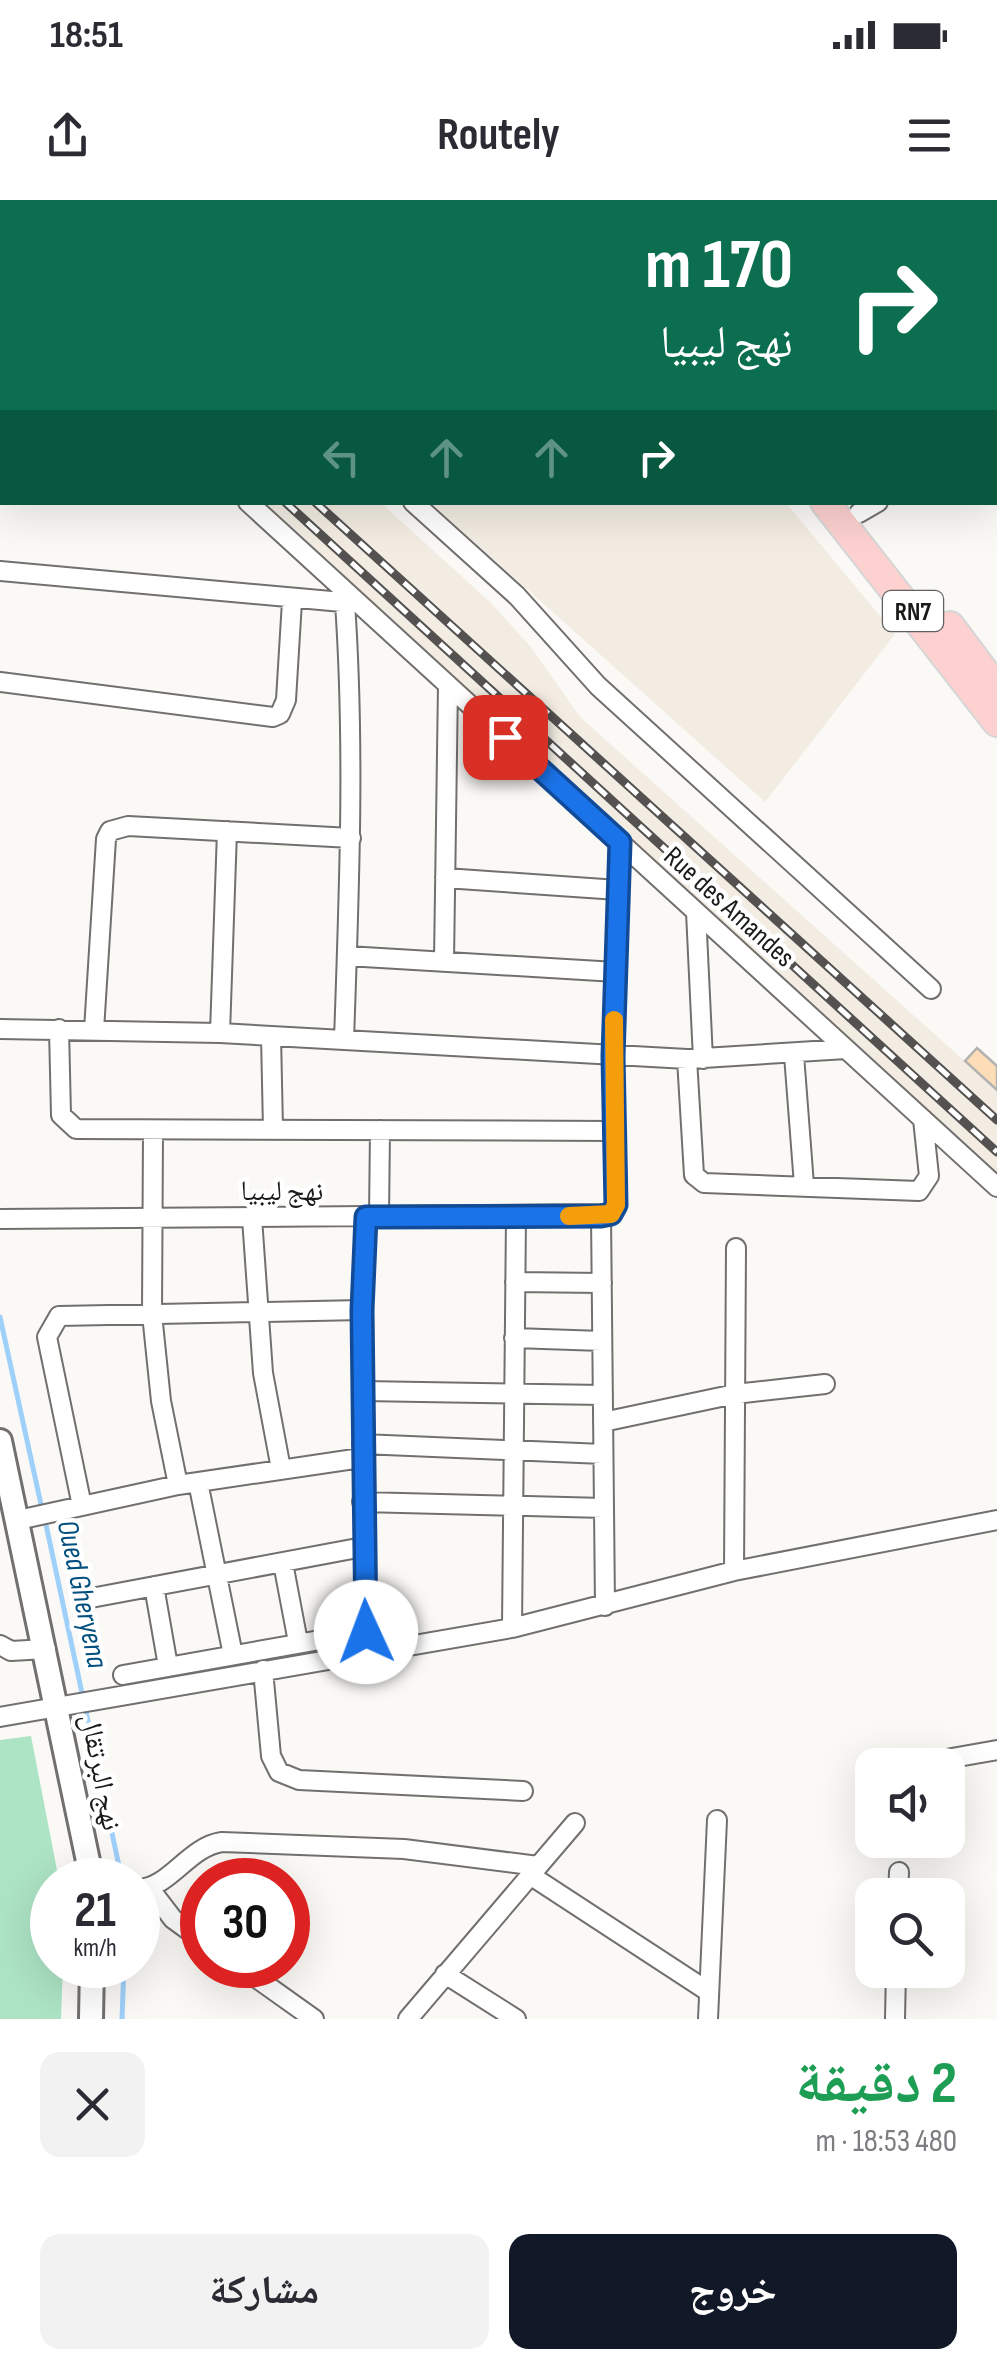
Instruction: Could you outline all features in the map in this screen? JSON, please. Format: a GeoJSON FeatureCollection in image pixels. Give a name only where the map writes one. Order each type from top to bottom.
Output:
{"type":"FeatureCollection","features":[{"type":"Feature","properties":{"kind":"main road","name":"RN7"},"geometry":{"type":"LineString","coordinates":[[827,505],[997,722]]}},
{"type":"Feature","properties":{"kind":"main road","name":"RN7"},"geometry":{"type":"LineString","coordinates":[[862,506],[997,689]]}},
{"type":"Feature","properties":{"kind":"street","name":"Rue des Amandes"},"geometry":{"type":"LineString","coordinates":[[251,505],[352,603],[448,685],[997,1187]]}},
{"type":"Feature","properties":{"kind":"street"},"geometry":{"type":"LineString","coordinates":[[415,505],[516,596],[598,686],[931,990]]}},
{"type":"Feature","properties":{"kind":"street"},"geometry":{"type":"LineString","coordinates":[[0,572],[292,601],[352,603],[351,838],[344,1040]]}},
{"type":"Feature","properties":{"kind":"street"},"geometry":{"type":"LineString","coordinates":[[0,682],[274,717],[280,714],[286,700],[292,601]]}},
{"type":"Feature","properties":{"kind":"street"},"geometry":{"type":"LineString","coordinates":[[444,962],[448,685]]}},
{"type":"Feature","properties":{"kind":"street"},"geometry":{"type":"LineString","coordinates":[[94,1030],[106,838],[110,831],[128,826],[351,838]]}},
{"type":"Feature","properties":{"kind":"street"},"geometry":{"type":"LineString","coordinates":[[220,1033],[227,831]]}},
{"type":"Feature","properties":{"kind":"street"},"geometry":{"type":"LineString","coordinates":[[604,1606],[601,1216],[611,1214],[616,1205],[613,1056],[620,842]]}},
{"type":"Feature","properties":{"kind":"street"},"geometry":{"type":"LineString","coordinates":[[445,878],[618,890]]}},
{"type":"Feature","properties":{"kind":"street"},"geometry":{"type":"LineString","coordinates":[[696,912],[697,1179],[714,1185],[924,1188],[929,1176],[923,1119]]}},
{"type":"Feature","properties":{"kind":"street"},"geometry":{"type":"LineString","coordinates":[[347,956],[616,972]]}},
{"type":"Feature","properties":{"kind":"street"},"geometry":{"type":"LineString","coordinates":[[0,1029],[220,1033],[695,1059],[846,1049]]}},
{"type":"Feature","properties":{"kind":"street"},"geometry":{"type":"LineString","coordinates":[[58,1029],[62,1115],[67,1124],[84,1130],[615,1131]]}},
{"type":"Feature","properties":{"kind":"street"},"geometry":{"type":"LineString","coordinates":[[272,1036],[273,1129]]}},
{"type":"Feature","properties":{"kind":"street"},"geometry":{"type":"LineString","coordinates":[[794,1055],[804,1184]]}},
{"type":"Feature","properties":{"kind":"street"},"geometry":{"type":"LineString","coordinates":[[366,1655],[362,1310],[380,1130]]}},
{"type":"Feature","properties":{"kind":"street"},"geometry":{"type":"LineString","coordinates":[[153,1132],[152,1314],[161,1401],[178,1485]]}},
{"type":"Feature","properties":{"kind":"street"},"geometry":{"type":"LineString","coordinates":[[512,1628],[516,1216]]}},
{"type":"Feature","properties":{"kind":"street","name":"نهج ليبيا"},"geometry":{"type":"LineString","coordinates":[[0,1219],[601,1216]]}},
{"type":"Feature","properties":{"kind":"street"},"geometry":{"type":"LineString","coordinates":[[252,1218],[263,1373],[282,1470]]}},
{"type":"Feature","properties":{"kind":"street"},"geometry":{"type":"LineString","coordinates":[[734,1571],[736,1248]]}},
{"type":"Feature","properties":{"kind":"street"},"geometry":{"type":"LineString","coordinates":[[515,1282],[602,1283]]}},
{"type":"Feature","properties":{"kind":"street"},"geometry":{"type":"LineString","coordinates":[[76,1507],[49,1327],[59,1316],[362,1310]]}},
{"type":"Feature","properties":{"kind":"street"},"geometry":{"type":"LineString","coordinates":[[514,1338],[602,1342]]}},
{"type":"Feature","properties":{"kind":"street"},"geometry":{"type":"LineString","coordinates":[[603,1422],[735,1394],[825,1384]]}},
{"type":"Feature","properties":{"kind":"street"},"geometry":{"type":"LineString","coordinates":[[362,1391],[602,1395]]}},
{"type":"Feature","properties":{"kind":"street","name":"نهج البرتقال"},"geometry":{"type":"LineString","coordinates":[[0,1441],[25,1519],[46,1649],[67,1708],[89,1858]]}},
{"type":"Feature","properties":{"kind":"street"},"geometry":{"type":"LineString","coordinates":[[25,1519],[178,1485],[282,1470],[362,1451],[513,1449],[603,1454]]}},
{"type":"Feature","properties":{"kind":"street"},"geometry":{"type":"LineString","coordinates":[[198,1482],[234,1655]]}},
{"type":"Feature","properties":{"kind":"street"},"geometry":{"type":"LineString","coordinates":[[362,1502],[604,1508]]}},
{"type":"Feature","properties":{"kind":"street"},"geometry":{"type":"LineString","coordinates":[[124,1685],[366,1655],[512,1628],[734,1571],[997,1520]]}},
{"type":"Feature","properties":{"kind":"street"},"geometry":{"type":"LineString","coordinates":[[91,1598],[364,1547]]}},
{"type":"Feature","properties":{"kind":"street"},"geometry":{"type":"LineString","coordinates":[[283,1562],[298,1642]]}},
{"type":"Feature","properties":{"kind":"street"},"geometry":{"type":"LineString","coordinates":[[154,1586],[168,1666]]}},
{"type":"Feature","properties":{"kind":"street"},"geometry":{"type":"LineString","coordinates":[[0,1717],[67,1708],[168,1666],[366,1632]]}},
{"type":"Feature","properties":{"kind":"street"},"geometry":{"type":"LineString","coordinates":[[0,1645],[11,1651],[46,1649]]}},
{"type":"Feature","properties":{"kind":"street"},"geometry":{"type":"LineString","coordinates":[[263,1670],[271,1756],[279,1772],[299,1780],[523,1791]]}},
{"type":"Feature","properties":{"kind":"street"},"geometry":{"type":"LineString","coordinates":[[965,1756],[997,1750]]}},
{"type":"Feature","properties":{"kind":"street"},"geometry":{"type":"LineString","coordinates":[[708,2019],[716,1820]]}},
{"type":"Feature","properties":{"kind":"street"},"geometry":{"type":"LineString","coordinates":[[408,2019],[574,1823]]}},
{"type":"Feature","properties":{"kind":"street"},"geometry":{"type":"LineString","coordinates":[[160,1877],[205,1844],[222,1842],[404,1849],[534,1870],[709,1992]]}},
{"type":"Feature","properties":{"kind":"street"},"geometry":{"type":"LineString","coordinates":[[899,1872],[899,1878]]}},
{"type":"Feature","properties":{"kind":"street"},"geometry":{"type":"LineString","coordinates":[[160,1905],[180,1923]]}},
{"type":"Feature","properties":{"kind":"street"},"geometry":{"type":"LineString","coordinates":[[445,1974],[516,2019]]}},
{"type":"Feature","properties":{"kind":"street"},"geometry":{"type":"LineString","coordinates":[[92,1988],[92,2019]]}},
{"type":"Feature","properties":{"kind":"street"},"geometry":{"type":"LineString","coordinates":[[270,1988],[314,2019]]}},
{"type":"Feature","properties":{"kind":"street"},"geometry":{"type":"LineString","coordinates":[[895,2019],[896,1988]]}},
{"type":"Feature","properties":{"kind":"shaded area"},"geometry":{"type":"Polygon","coordinates":[[[267,505],[383,505],[491,603],[530,646],[580,717],[997,1090],[997,1173],[267,505]]]}},
{"type":"Feature","properties":{"kind":"shaded area"},"geometry":{"type":"Polygon","coordinates":[[[433,505],[788,505],[895,634],[765,802],[433,505]]]}},
{"type":"Feature","properties":{"kind":"green space"},"geometry":{"type":"Polygon","coordinates":[[[31,1736],[55,1858],[30,1858],[30,1988],[62,1988],[61,2019],[0,2019],[0,1740],[31,1736]]]}},
{"type":"Feature","properties":{"kind":"building"},"geometry":{"type":"Polygon","coordinates":[[[977,1048],[997,1066],[997,1090],[965,1061],[977,1048]]]}},
{"type":"Feature","properties":{"kind":"waterway","name":"Oued Gheryena"},"geometry":{"type":"LineString","coordinates":[[0,1317],[42,1509]]}},
{"type":"Feature","properties":{"kind":"waterway","name":"Oued Gheryena"},"geometry":{"type":"LineString","coordinates":[[45,1520],[117,1858]]}},
{"type":"Feature","properties":{"kind":"waterway","name":"Oued Gheryena"},"geometry":{"type":"LineString","coordinates":[[122,2019],[123,1988]]}},
{"type":"Feature","properties":{"kind":"railway"},"geometry":{"type":"LineString","coordinates":[[288,505],[997,1152]]}},
{"type":"Feature","properties":{"kind":"railway"},"geometry":{"type":"LineString","coordinates":[[318,505],[997,1120]]}},
{"type":"Feature","properties":{"kind":"slow traffic"},"geometry":{"type":"LineString","coordinates":[[569,1216],[611,1214],[616,1205],[614,1020]]}},
{"type":"Feature","properties":{"kind":"route"},"geometry":{"type":"LineString","coordinates":[[366,1632],[362,1458],[366,1217],[601,1216],[611,1214],[617,1199],[613,1056],[620,842],[505,737]]}}]}
